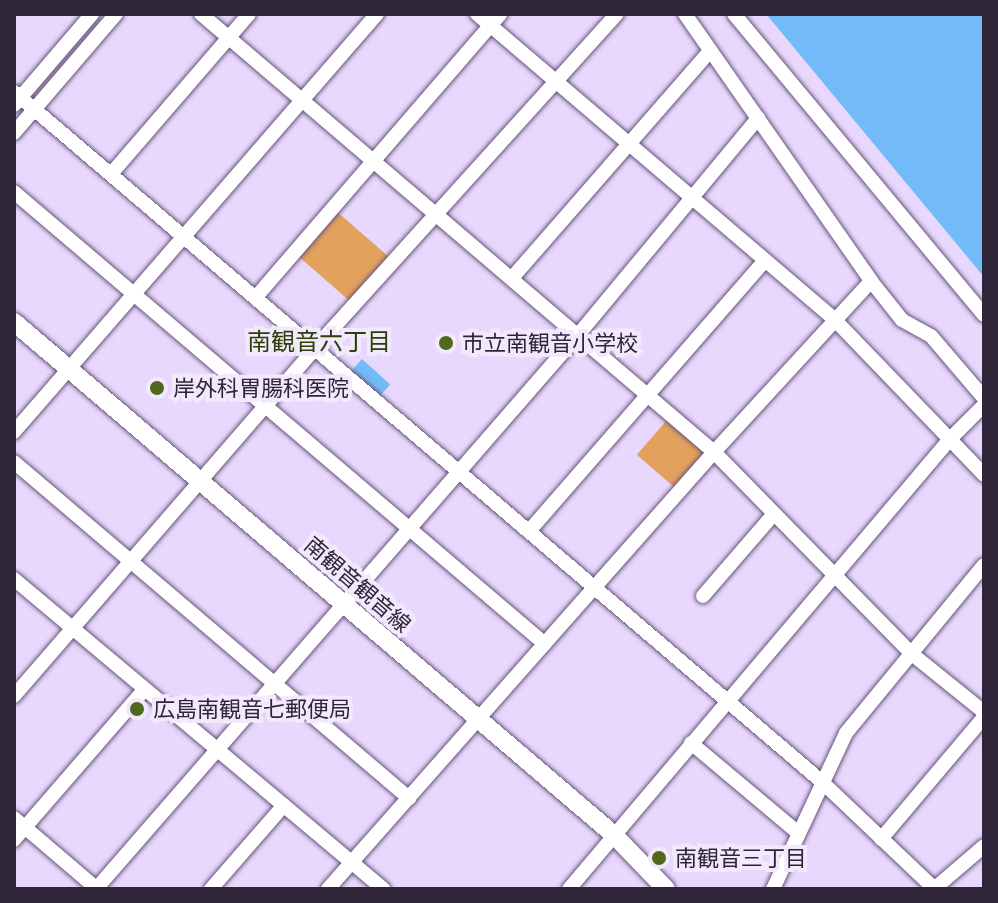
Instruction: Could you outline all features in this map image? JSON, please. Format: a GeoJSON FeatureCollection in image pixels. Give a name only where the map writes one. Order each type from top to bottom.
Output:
{"type":"FeatureCollection","features":[{"type":"Feature","properties":{"kind":"main road","name":"南観音観音線"},"geometry":{"type":"LineString","coordinates":[[14,322],[614,835],[666,889]]}},
{"type":"Feature","properties":{"kind":"street"},"geometry":{"type":"LineString","coordinates":[[92,14],[16,98],[256,297],[821,781],[934,889],[984,846]]}},
{"type":"Feature","properties":{"kind":"street"},"geometry":{"type":"LineString","coordinates":[[14,133],[116,14]]}},
{"type":"Feature","properties":{"kind":"street"},"geometry":{"type":"LineString","coordinates":[[201,14],[375,159],[714,452],[912,654],[984,715],[881,839]]}},
{"type":"Feature","properties":{"kind":"street"},"geometry":{"type":"LineString","coordinates":[[111,174],[249,14]]}},
{"type":"Feature","properties":{"kind":"street"},"geometry":{"type":"LineString","coordinates":[[14,432],[377,14]]}},
{"type":"Feature","properties":{"kind":"street"},"geometry":{"type":"LineString","coordinates":[[477,14],[495,20],[556,81],[835,320],[984,475]]}},
{"type":"Feature","properties":{"kind":"street"},"geometry":{"type":"LineString","coordinates":[[14,696],[315,348],[617,14]]}},
{"type":"Feature","properties":{"kind":"street"},"geometry":{"type":"LineString","coordinates":[[685,14],[871,281],[902,320],[931,336],[984,398]]}},
{"type":"Feature","properties":{"kind":"street"},"geometry":{"type":"LineString","coordinates":[[734,14],[984,315]]}},
{"type":"Feature","properties":{"kind":"street"},"geometry":{"type":"LineString","coordinates":[[256,297],[495,20]]}},
{"type":"Feature","properties":{"kind":"street"},"geometry":{"type":"LineString","coordinates":[[512,278],[710,51]]}},
{"type":"Feature","properties":{"kind":"street"},"geometry":{"type":"LineString","coordinates":[[20,822],[96,889],[694,200],[758,118]]}},
{"type":"Feature","properties":{"kind":"street"},"geometry":{"type":"LineString","coordinates":[[14,192],[545,644]]}},
{"type":"Feature","properties":{"kind":"street"},"geometry":{"type":"LineString","coordinates":[[529,531],[765,260]]}},
{"type":"Feature","properties":{"kind":"street"},"geometry":{"type":"LineString","coordinates":[[328,889],[714,452],[871,281]]}},
{"type":"Feature","properties":{"kind":"street"},"geometry":{"type":"LineString","coordinates":[[569,889],[950,439],[984,405]]}},
{"type":"Feature","properties":{"kind":"street"},"geometry":{"type":"LineString","coordinates":[[14,462],[409,798]]}},
{"type":"Feature","properties":{"kind":"street"},"geometry":{"type":"LineString","coordinates":[[703,596],[773,515]]}},
{"type":"Feature","properties":{"kind":"street"},"geometry":{"type":"LineString","coordinates":[[773,889],[797,832],[846,733],[984,565]]}},
{"type":"Feature","properties":{"kind":"street"},"geometry":{"type":"LineString","coordinates":[[14,579],[383,889]]}},
{"type":"Feature","properties":{"kind":"street"},"geometry":{"type":"LineString","coordinates":[[14,840],[20,822],[144,690]]}},
{"type":"Feature","properties":{"kind":"street"},"geometry":{"type":"LineString","coordinates":[[691,743],[797,832]]}},
{"type":"Feature","properties":{"kind":"street"},"geometry":{"type":"LineString","coordinates":[[211,889],[284,805]]}},
{"type":"Feature","properties":{"kind":"shaded area"},"geometry":{"type":"Polygon","coordinates":[[[335,210],[389,257],[351,302],[296,255],[335,210]]]}},
{"type":"Feature","properties":{"kind":"shaded area"},"geometry":{"type":"Polygon","coordinates":[[[667,420],[705,453],[675,488],[637,455],[667,420]]]}},
{"type":"Feature","properties":{"kind":"water"},"geometry":{"type":"Polygon","coordinates":[[[766,14],[984,14],[984,277],[781,32],[766,14]]]}},
{"type":"Feature","properties":{"kind":"water"},"geometry":{"type":"Polygon","coordinates":[[[362,359],[390,384],[380,396],[351,371],[362,359]]]}},
{"type":"Feature","properties":{"kind":"place","name":"市立南観音小学校"},"geometry":{"type":"Point","coordinates":[446,343]}},
{"type":"Feature","properties":{"kind":"place","name":"岸外科胃腸科医院"},"geometry":{"type":"Point","coordinates":[157,388]}},
{"type":"Feature","properties":{"kind":"place","name":"広島南観音七郵便局"},"geometry":{"type":"Point","coordinates":[137,709]}},
{"type":"Feature","properties":{"kind":"place","name":"南観音三丁目"},"geometry":{"type":"Point","coordinates":[659,858]}},
{"type":"Feature","properties":{"kind":"district","name":"南観音六丁目"},"geometry":{"type":"Point","coordinates":[319,341]}}]}
